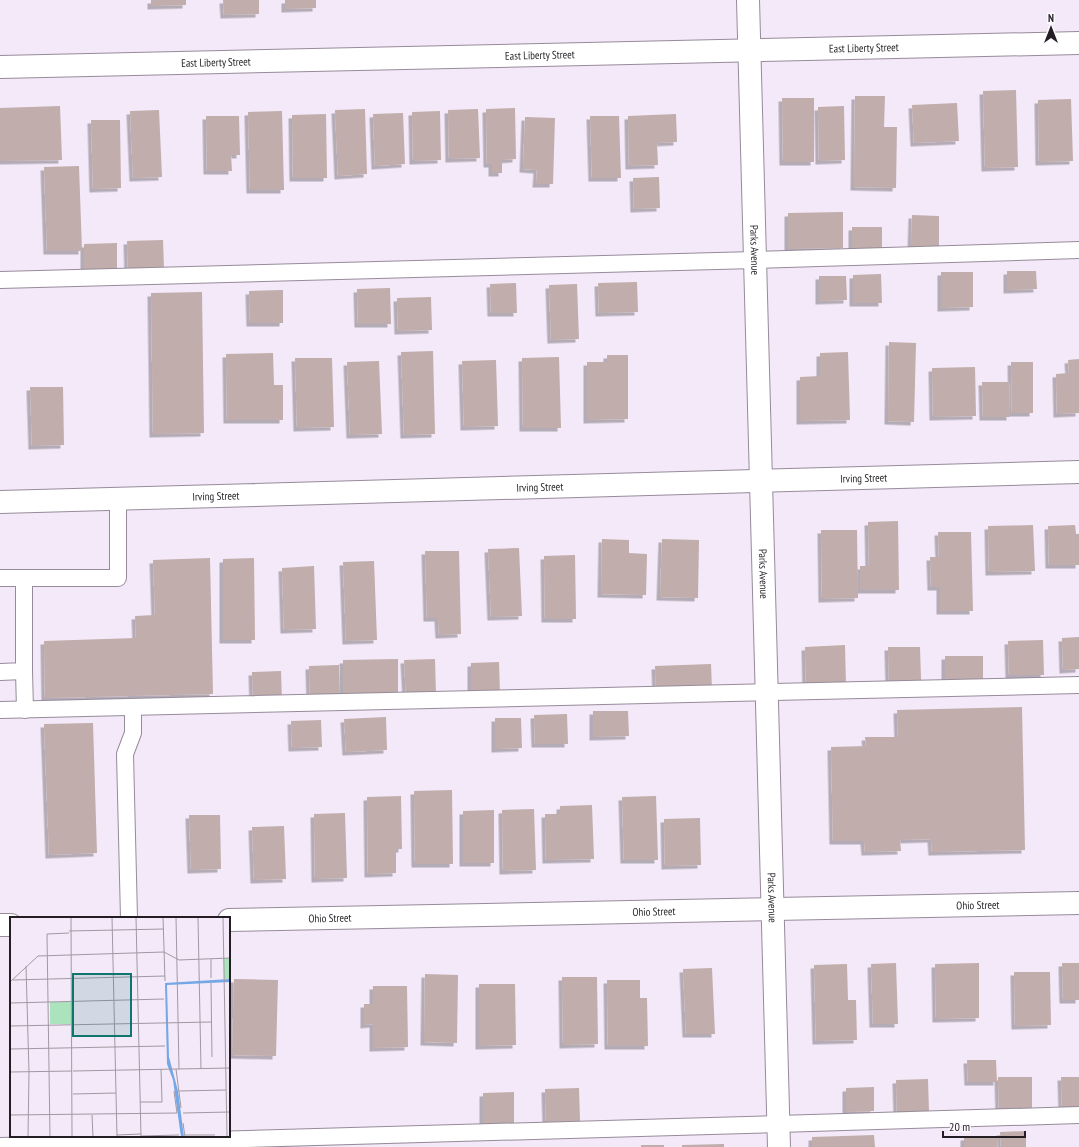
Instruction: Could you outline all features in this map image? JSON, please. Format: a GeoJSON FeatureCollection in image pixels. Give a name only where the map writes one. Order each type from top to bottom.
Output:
{"type":"FeatureCollection","features":[{"type":"Feature","properties":{"kind":"street","name":"Parks Avenue"},"geometry":{"type":"LineString","coordinates":[[748,0],[779,1147]]}},
{"type":"Feature","properties":{"kind":"street","name":"East Liberty Street"},"geometry":{"type":"LineString","coordinates":[[0,67],[1079,43]]}},
{"type":"Feature","properties":{"kind":"street","name":"Irving Street"},"geometry":{"type":"LineString","coordinates":[[0,502],[1079,472]]}},
{"type":"Feature","properties":{"kind":"street","name":"Ohio Street"},"geometry":{"type":"LineString","coordinates":[[230,920],[1079,903]]}},
{"type":"Feature","properties":{"kind":"lane"},"geometry":{"type":"LineString","coordinates":[[0,280],[1079,250]]}},
{"type":"Feature","properties":{"kind":"lane"},"geometry":{"type":"LineString","coordinates":[[0,578],[118,578],[118,498]]}},
{"type":"Feature","properties":{"kind":"lane"},"geometry":{"type":"LineString","coordinates":[[24,578],[25,710]]}},
{"type":"Feature","properties":{"kind":"lane"},"geometry":{"type":"LineString","coordinates":[[0,672],[24,671]]}},
{"type":"Feature","properties":{"kind":"lane"},"geometry":{"type":"LineString","coordinates":[[0,710],[1079,685]]}},
{"type":"Feature","properties":{"kind":"lane"},"geometry":{"type":"LineString","coordinates":[[130,917],[125,754],[133,733],[133,707]]}},
{"type":"Feature","properties":{"kind":"lane"},"geometry":{"type":"LineString","coordinates":[[0,1146],[1079,1114]]}},
{"type":"Feature","properties":{"kind":"building"},"geometry":{"type":"Polygon","coordinates":[[[151,0],[186,0],[186,5],[151,6],[151,0]]]}},
{"type":"Feature","properties":{"kind":"building"},"geometry":{"type":"Polygon","coordinates":[[[223,0],[259,0],[259,14],[224,15],[223,0]]]}},
{"type":"Feature","properties":{"kind":"building"},"geometry":{"type":"Polygon","coordinates":[[[285,0],[316,0],[316,8],[285,9],[285,0]]]}},
{"type":"Feature","properties":{"kind":"building"},"geometry":{"type":"Polygon","coordinates":[[[1016,90],[1018,167],[985,168],[983,91],[1016,90]]]}},
{"type":"Feature","properties":{"kind":"building"},"geometry":{"type":"Polygon","coordinates":[[[855,96],[885,96],[884,127],[897,127],[896,188],[854,187],[855,96]]]}},
{"type":"Feature","properties":{"kind":"building"},"geometry":{"type":"Polygon","coordinates":[[[782,98],[814,98],[814,162],[783,162],[782,98]]]}},
{"type":"Feature","properties":{"kind":"building"},"geometry":{"type":"Polygon","coordinates":[[[1071,99],[1073,161],[1039,162],[1038,100],[1071,99]]]}},
{"type":"Feature","properties":{"kind":"building"},"geometry":{"type":"Polygon","coordinates":[[[957,103],[959,141],[914,143],[912,105],[957,103]]]}},
{"type":"Feature","properties":{"kind":"building"},"geometry":{"type":"Polygon","coordinates":[[[60,106],[62,160],[0,161],[0,108],[60,106]]]}},
{"type":"Feature","properties":{"kind":"building"},"geometry":{"type":"Polygon","coordinates":[[[844,106],[845,160],[819,161],[818,107],[844,106]]]}},
{"type":"Feature","properties":{"kind":"building"},"geometry":{"type":"Polygon","coordinates":[[[515,108],[516,159],[502,160],[502,173],[492,173],[492,164],[487,164],[486,109],[515,108]]]}},
{"type":"Feature","properties":{"kind":"building"},"geometry":{"type":"Polygon","coordinates":[[[365,109],[367,174],[338,176],[335,110],[365,109]]]}},
{"type":"Feature","properties":{"kind":"building"},"geometry":{"type":"Polygon","coordinates":[[[478,109],[480,158],[449,159],[448,110],[478,109]]]}},
{"type":"Feature","properties":{"kind":"building"},"geometry":{"type":"Polygon","coordinates":[[[159,110],[162,177],[133,178],[130,111],[159,110]]]}},
{"type":"Feature","properties":{"kind":"building"},"geometry":{"type":"Polygon","coordinates":[[[282,111],[284,190],[250,190],[248,112],[282,111]]]}},
{"type":"Feature","properties":{"kind":"building"},"geometry":{"type":"Polygon","coordinates":[[[440,111],[441,160],[413,161],[412,112],[440,111]]]}},
{"type":"Feature","properties":{"kind":"building"},"geometry":{"type":"Polygon","coordinates":[[[403,113],[405,164],[375,166],[373,114],[403,113]]]}},
{"type":"Feature","properties":{"kind":"building"},"geometry":{"type":"Polygon","coordinates":[[[326,114],[327,178],[293,178],[292,115],[326,114]]]}},
{"type":"Feature","properties":{"kind":"building"},"geometry":{"type":"Polygon","coordinates":[[[676,114],[677,142],[657,143],[658,165],[629,166],[628,116],[676,114]]]}},
{"type":"Feature","properties":{"kind":"building"},"geometry":{"type":"Polygon","coordinates":[[[206,116],[239,116],[240,155],[231,155],[232,171],[207,171],[206,116]]]}},
{"type":"Feature","properties":{"kind":"building"},"geometry":{"type":"Polygon","coordinates":[[[590,116],[619,116],[621,178],[592,178],[590,116]]]}},
{"type":"Feature","properties":{"kind":"building"},"geometry":{"type":"Polygon","coordinates":[[[525,117],[555,118],[553,184],[536,184],[537,170],[523,169],[525,117]]]}},
{"type":"Feature","properties":{"kind":"building"},"geometry":{"type":"Polygon","coordinates":[[[91,120],[120,120],[121,188],[93,189],[91,120]]]}},
{"type":"Feature","properties":{"kind":"building"},"geometry":{"type":"Polygon","coordinates":[[[79,166],[82,251],[47,251],[44,167],[79,166]]]}},
{"type":"Feature","properties":{"kind":"building"},"geometry":{"type":"Polygon","coordinates":[[[659,177],[660,208],[634,209],[633,178],[659,177]]]}},
{"type":"Feature","properties":{"kind":"building"},"geometry":{"type":"Polygon","coordinates":[[[843,212],[843,248],[788,249],[788,213],[843,212]]]}},
{"type":"Feature","properties":{"kind":"building"},"geometry":{"type":"Polygon","coordinates":[[[912,215],[939,216],[939,248],[911,248],[912,215]]]}},
{"type":"Feature","properties":{"kind":"building"},"geometry":{"type":"Polygon","coordinates":[[[852,227],[882,227],[882,252],[852,253],[852,227]]]}},
{"type":"Feature","properties":{"kind":"building"},"geometry":{"type":"Polygon","coordinates":[[[163,240],[164,269],[128,270],[127,241],[163,240]]]}},
{"type":"Feature","properties":{"kind":"building"},"geometry":{"type":"Polygon","coordinates":[[[117,243],[117,271],[84,272],[84,244],[117,243]]]}},
{"type":"Feature","properties":{"kind":"building"},"geometry":{"type":"Polygon","coordinates":[[[1007,271],[1036,271],[1037,289],[1007,290],[1007,271]]]}},
{"type":"Feature","properties":{"kind":"building"},"geometry":{"type":"Polygon","coordinates":[[[941,272],[973,272],[973,307],[941,308],[941,272]]]}},
{"type":"Feature","properties":{"kind":"building"},"geometry":{"type":"Polygon","coordinates":[[[881,274],[882,303],[853,303],[853,275],[881,274]]]}},
{"type":"Feature","properties":{"kind":"building"},"geometry":{"type":"Polygon","coordinates":[[[819,276],[846,276],[847,300],[819,301],[819,276]]]}},
{"type":"Feature","properties":{"kind":"building"},"geometry":{"type":"Polygon","coordinates":[[[637,282],[638,312],[599,313],[598,283],[637,282]]]}},
{"type":"Feature","properties":{"kind":"building"},"geometry":{"type":"Polygon","coordinates":[[[516,283],[517,313],[491,313],[490,284],[516,283]]]}},
{"type":"Feature","properties":{"kind":"building"},"geometry":{"type":"Polygon","coordinates":[[[577,284],[579,339],[551,340],[549,285],[577,284]]]}},
{"type":"Feature","properties":{"kind":"building"},"geometry":{"type":"Polygon","coordinates":[[[390,288],[391,324],[358,324],[357,289],[390,288]]]}},
{"type":"Feature","properties":{"kind":"building"},"geometry":{"type":"Polygon","coordinates":[[[283,290],[283,323],[250,323],[249,291],[283,290]]]}},
{"type":"Feature","properties":{"kind":"building"},"geometry":{"type":"Polygon","coordinates":[[[202,292],[204,433],[153,434],[151,293],[202,292]]]}},
{"type":"Feature","properties":{"kind":"building"},"geometry":{"type":"Polygon","coordinates":[[[431,297],[432,330],[398,331],[397,298],[431,297]]]}},
{"type":"Feature","properties":{"kind":"building"},"geometry":{"type":"Polygon","coordinates":[[[889,342],[916,343],[914,422],[888,421],[889,342]]]}},
{"type":"Feature","properties":{"kind":"building"},"geometry":{"type":"Polygon","coordinates":[[[433,351],[435,434],[404,435],[401,352],[433,351]]]}},
{"type":"Feature","properties":{"kind":"building"},"geometry":{"type":"Polygon","coordinates":[[[848,352],[850,420],[800,421],[800,377],[820,376],[820,353],[848,352]]]}},
{"type":"Feature","properties":{"kind":"building"},"geometry":{"type":"Polygon","coordinates":[[[273,353],[274,385],[283,385],[283,420],[227,420],[226,354],[273,353]]]}},
{"type":"Feature","properties":{"kind":"building"},"geometry":{"type":"Polygon","coordinates":[[[607,355],[628,355],[628,419],[587,420],[587,362],[607,362],[607,355]]]}},
{"type":"Feature","properties":{"kind":"building"},"geometry":{"type":"Polygon","coordinates":[[[559,357],[561,428],[523,428],[522,358],[559,357]]]}},
{"type":"Feature","properties":{"kind":"building"},"geometry":{"type":"Polygon","coordinates":[[[295,358],[332,358],[334,427],[297,428],[295,358]]]}},
{"type":"Feature","properties":{"kind":"building"},"geometry":{"type":"Polygon","coordinates":[[[1079,359],[1079,413],[1057,414],[1056,374],[1069,373],[1068,360],[1079,359]]]}},
{"type":"Feature","properties":{"kind":"building"},"geometry":{"type":"Polygon","coordinates":[[[496,360],[498,426],[464,427],[462,361],[496,360]]]}},
{"type":"Feature","properties":{"kind":"building"},"geometry":{"type":"Polygon","coordinates":[[[379,361],[382,434],[350,435],[347,362],[379,361]]]}},
{"type":"Feature","properties":{"kind":"building"},"geometry":{"type":"Polygon","coordinates":[[[1011,362],[1033,362],[1033,413],[1012,413],[1011,362]]]}},
{"type":"Feature","properties":{"kind":"building"},"geometry":{"type":"Polygon","coordinates":[[[975,367],[976,416],[933,417],[932,368],[975,367]]]}},
{"type":"Feature","properties":{"kind":"building"},"geometry":{"type":"Polygon","coordinates":[[[982,382],[1009,382],[1010,417],[983,417],[982,382]]]}},
{"type":"Feature","properties":{"kind":"building"},"geometry":{"type":"Polygon","coordinates":[[[30,387],[63,387],[64,445],[32,446],[30,387]]]}},
{"type":"Feature","properties":{"kind":"building"},"geometry":{"type":"Polygon","coordinates":[[[898,521],[899,590],[860,590],[860,566],[869,566],[868,522],[898,521]]]}},
{"type":"Feature","properties":{"kind":"building"},"geometry":{"type":"Polygon","coordinates":[[[1033,525],[1035,571],[989,572],[988,526],[1033,525]]]}},
{"type":"Feature","properties":{"kind":"building"},"geometry":{"type":"Polygon","coordinates":[[[1075,525],[1076,534],[1079,534],[1079,565],[1049,565],[1048,526],[1075,525]]]}},
{"type":"Feature","properties":{"kind":"building"},"geometry":{"type":"Polygon","coordinates":[[[821,530],[857,530],[858,598],[822,599],[821,530]]]}},
{"type":"Feature","properties":{"kind":"building"},"geometry":{"type":"Polygon","coordinates":[[[938,532],[971,532],[973,611],[940,611],[940,587],[931,587],[930,557],[939,557],[938,532]]]}},
{"type":"Feature","properties":{"kind":"building"},"geometry":{"type":"Polygon","coordinates":[[[602,539],[629,540],[629,553],[647,554],[646,595],[601,594],[602,539]]]}},
{"type":"Feature","properties":{"kind":"building"},"geometry":{"type":"Polygon","coordinates":[[[662,539],[699,540],[698,598],[660,597],[662,539]]]}},
{"type":"Feature","properties":{"kind":"building"},"geometry":{"type":"Polygon","coordinates":[[[519,548],[522,616],[491,617],[488,549],[519,548]]]}},
{"type":"Feature","properties":{"kind":"building"},"geometry":{"type":"Polygon","coordinates":[[[425,551],[459,551],[461,634],[439,635],[438,618],[427,618],[425,551]]]}},
{"type":"Feature","properties":{"kind":"building"},"geometry":{"type":"Polygon","coordinates":[[[575,555],[576,619],[545,619],[544,556],[575,555]]]}},
{"type":"Feature","properties":{"kind":"building"},"geometry":{"type":"Polygon","coordinates":[[[210,558],[213,694],[45,698],[44,641],[136,638],[135,616],[155,615],[153,560],[210,558]]]}},
{"type":"Feature","properties":{"kind":"building"},"geometry":{"type":"Polygon","coordinates":[[[254,558],[255,640],[223,640],[223,559],[254,558]]]}},
{"type":"Feature","properties":{"kind":"building"},"geometry":{"type":"Polygon","coordinates":[[[374,561],[377,640],[346,641],[343,562],[374,561]]]}},
{"type":"Feature","properties":{"kind":"building"},"geometry":{"type":"Polygon","coordinates":[[[314,566],[316,629],[284,630],[282,568],[314,566]]]}},
{"type":"Feature","properties":{"kind":"building"},"geometry":{"type":"Polygon","coordinates":[[[1079,637],[1079,669],[1063,670],[1062,638],[1079,637]]]}},
{"type":"Feature","properties":{"kind":"building"},"geometry":{"type":"Polygon","coordinates":[[[1043,640],[1044,675],[1009,675],[1008,641],[1043,640]]]}},
{"type":"Feature","properties":{"kind":"building"},"geometry":{"type":"Polygon","coordinates":[[[845,645],[846,686],[806,687],[805,647],[845,645]]]}},
{"type":"Feature","properties":{"kind":"building"},"geometry":{"type":"Polygon","coordinates":[[[888,647],[920,647],[921,680],[889,681],[888,647]]]}},
{"type":"Feature","properties":{"kind":"building"},"geometry":{"type":"Polygon","coordinates":[[[945,656],[983,656],[983,683],[945,684],[945,656]]]}},
{"type":"Feature","properties":{"kind":"building"},"geometry":{"type":"Polygon","coordinates":[[[398,659],[398,696],[343,698],[343,660],[398,659]]]}},
{"type":"Feature","properties":{"kind":"building"},"geometry":{"type":"Polygon","coordinates":[[[435,659],[436,695],[406,696],[404,660],[435,659]]]}},
{"type":"Feature","properties":{"kind":"building"},"geometry":{"type":"Polygon","coordinates":[[[499,662],[500,693],[471,693],[471,663],[499,662]]]}},
{"type":"Feature","properties":{"kind":"building"},"geometry":{"type":"Polygon","coordinates":[[[711,664],[712,690],[656,691],[655,666],[711,664]]]}},
{"type":"Feature","properties":{"kind":"building"},"geometry":{"type":"Polygon","coordinates":[[[339,665],[340,699],[310,700],[309,666],[339,665]]]}},
{"type":"Feature","properties":{"kind":"building"},"geometry":{"type":"Polygon","coordinates":[[[281,671],[282,701],[253,701],[252,672],[281,671]]]}},
{"type":"Feature","properties":{"kind":"building"},"geometry":{"type":"Polygon","coordinates":[[[1022,707],[1025,850],[932,852],[931,839],[900,840],[901,851],[865,852],[864,841],[833,841],[831,747],[866,746],[865,737],[898,737],[897,710],[1022,707]]]}},
{"type":"Feature","properties":{"kind":"building"},"geometry":{"type":"Polygon","coordinates":[[[593,711],[628,711],[629,736],[593,737],[593,711]]]}},
{"type":"Feature","properties":{"kind":"building"},"geometry":{"type":"Polygon","coordinates":[[[567,714],[568,744],[535,744],[534,715],[567,714]]]}},
{"type":"Feature","properties":{"kind":"building"},"geometry":{"type":"Polygon","coordinates":[[[386,717],[387,750],[346,752],[344,719],[386,717]]]}},
{"type":"Feature","properties":{"kind":"building"},"geometry":{"type":"Polygon","coordinates":[[[495,718],[521,718],[522,748],[495,749],[495,718]]]}},
{"type":"Feature","properties":{"kind":"building"},"geometry":{"type":"Polygon","coordinates":[[[321,720],[322,747],[292,748],[291,721],[321,720]]]}},
{"type":"Feature","properties":{"kind":"building"},"geometry":{"type":"Polygon","coordinates":[[[93,723],[97,853],[49,855],[44,724],[93,723]]]}},
{"type":"Feature","properties":{"kind":"building"},"geometry":{"type":"Polygon","coordinates":[[[452,790],[453,864],[415,864],[414,791],[452,790]]]}},
{"type":"Feature","properties":{"kind":"building"},"geometry":{"type":"Polygon","coordinates":[[[401,796],[402,849],[396,849],[396,873],[368,874],[367,797],[401,796]]]}},
{"type":"Feature","properties":{"kind":"building"},"geometry":{"type":"Polygon","coordinates":[[[656,796],[658,860],[624,860],[622,797],[656,796]]]}},
{"type":"Feature","properties":{"kind":"building"},"geometry":{"type":"Polygon","coordinates":[[[592,805],[594,859],[546,860],[545,814],[560,814],[560,806],[592,805]]]}},
{"type":"Feature","properties":{"kind":"building"},"geometry":{"type":"Polygon","coordinates":[[[534,809],[536,870],[503,871],[502,810],[534,809]]]}},
{"type":"Feature","properties":{"kind":"building"},"geometry":{"type":"Polygon","coordinates":[[[494,810],[494,863],[463,863],[463,811],[494,810]]]}},
{"type":"Feature","properties":{"kind":"building"},"geometry":{"type":"Polygon","coordinates":[[[345,813],[347,878],[315,879],[314,814],[345,813]]]}},
{"type":"Feature","properties":{"kind":"building"},"geometry":{"type":"Polygon","coordinates":[[[189,815],[220,815],[221,869],[191,870],[189,815]]]}},
{"type":"Feature","properties":{"kind":"building"},"geometry":{"type":"Polygon","coordinates":[[[700,818],[701,865],[665,866],[664,819],[700,818]]]}},
{"type":"Feature","properties":{"kind":"building"},"geometry":{"type":"Polygon","coordinates":[[[284,826],[286,879],[254,880],[252,827],[284,826]]]}},
{"type":"Feature","properties":{"kind":"building"},"geometry":{"type":"Polygon","coordinates":[[[896,963],[898,1024],[873,1024],[871,964],[896,963]]]}},
{"type":"Feature","properties":{"kind":"building"},"geometry":{"type":"Polygon","coordinates":[[[979,963],[979,1018],[936,1019],[935,964],[979,963]]]}},
{"type":"Feature","properties":{"kind":"building"},"geometry":{"type":"Polygon","coordinates":[[[1062,963],[1079,963],[1079,1000],[1063,1000],[1062,963]]]}},
{"type":"Feature","properties":{"kind":"building"},"geometry":{"type":"Polygon","coordinates":[[[847,964],[848,1000],[856,1000],[857,1040],[816,1041],[814,965],[847,964]]]}},
{"type":"Feature","properties":{"kind":"building"},"geometry":{"type":"Polygon","coordinates":[[[712,968],[715,1034],[686,1034],[683,969],[712,968]]]}},
{"type":"Feature","properties":{"kind":"building"},"geometry":{"type":"Polygon","coordinates":[[[1014,972],[1050,972],[1051,1025],[1015,1026],[1014,972]]]}},
{"type":"Feature","properties":{"kind":"building"},"geometry":{"type":"Polygon","coordinates":[[[425,974],[458,975],[457,1043],[424,1042],[425,974]]]}},
{"type":"Feature","properties":{"kind":"building"},"geometry":{"type":"Polygon","coordinates":[[[562,977],[597,977],[598,1044],[563,1045],[562,977]]]}},
{"type":"Feature","properties":{"kind":"building"},"geometry":{"type":"Polygon","coordinates":[[[234,979],[278,980],[276,1056],[232,1055],[234,979]]]}},
{"type":"Feature","properties":{"kind":"building"},"geometry":{"type":"Polygon","coordinates":[[[607,980],[640,980],[640,998],[647,998],[648,1046],[608,1046],[607,980]]]}},
{"type":"Feature","properties":{"kind":"building"},"geometry":{"type":"Polygon","coordinates":[[[479,984],[515,984],[516,1045],[479,1046],[479,984]]]}},
{"type":"Feature","properties":{"kind":"building"},"geometry":{"type":"Polygon","coordinates":[[[373,986],[407,986],[408,1047],[373,1048],[373,1024],[364,1025],[364,1004],[373,1004],[373,986]]]}},
{"type":"Feature","properties":{"kind":"building"},"geometry":{"type":"Polygon","coordinates":[[[967,1060],[996,1060],[997,1082],[968,1082],[967,1060]]]}},
{"type":"Feature","properties":{"kind":"building"},"geometry":{"type":"Polygon","coordinates":[[[998,1077],[1032,1077],[1032,1111],[999,1111],[998,1077]]]}},
{"type":"Feature","properties":{"kind":"building"},"geometry":{"type":"Polygon","coordinates":[[[1061,1077],[1079,1077],[1079,1107],[1062,1108],[1061,1077]]]}},
{"type":"Feature","properties":{"kind":"building"},"geometry":{"type":"Polygon","coordinates":[[[928,1079],[929,1112],[897,1113],[896,1080],[928,1079]]]}},
{"type":"Feature","properties":{"kind":"building"},"geometry":{"type":"Polygon","coordinates":[[[874,1087],[874,1111],[846,1112],[846,1088],[874,1087]]]}},
{"type":"Feature","properties":{"kind":"building"},"geometry":{"type":"Polygon","coordinates":[[[579,1088],[580,1121],[546,1122],[545,1089],[579,1088]]]}},
{"type":"Feature","properties":{"kind":"building"},"geometry":{"type":"Polygon","coordinates":[[[514,1092],[514,1126],[483,1126],[483,1093],[514,1092]]]}},
{"type":"Feature","properties":{"kind":"building"},"geometry":{"type":"Polygon","coordinates":[[[1026,1131],[1026,1147],[1001,1147],[1000,1132],[1026,1131]]]}},
{"type":"Feature","properties":{"kind":"building"},"geometry":{"type":"Polygon","coordinates":[[[874,1135],[875,1147],[812,1147],[812,1137],[874,1135]]]}},
{"type":"Feature","properties":{"kind":"building"},"geometry":{"type":"Polygon","coordinates":[[[997,1136],[997,1147],[964,1147],[964,1137],[997,1136]]]}},
{"type":"Feature","properties":{"kind":"building"},"geometry":{"type":"Polygon","coordinates":[[[724,1144],[724,1147],[682,1147],[682,1145],[724,1144]]]}},
{"type":"Feature","properties":{"kind":"building"},"geometry":{"type":"Polygon","coordinates":[[[641,1145],[664,1145],[664,1147],[641,1147],[641,1145]]]}}]}
